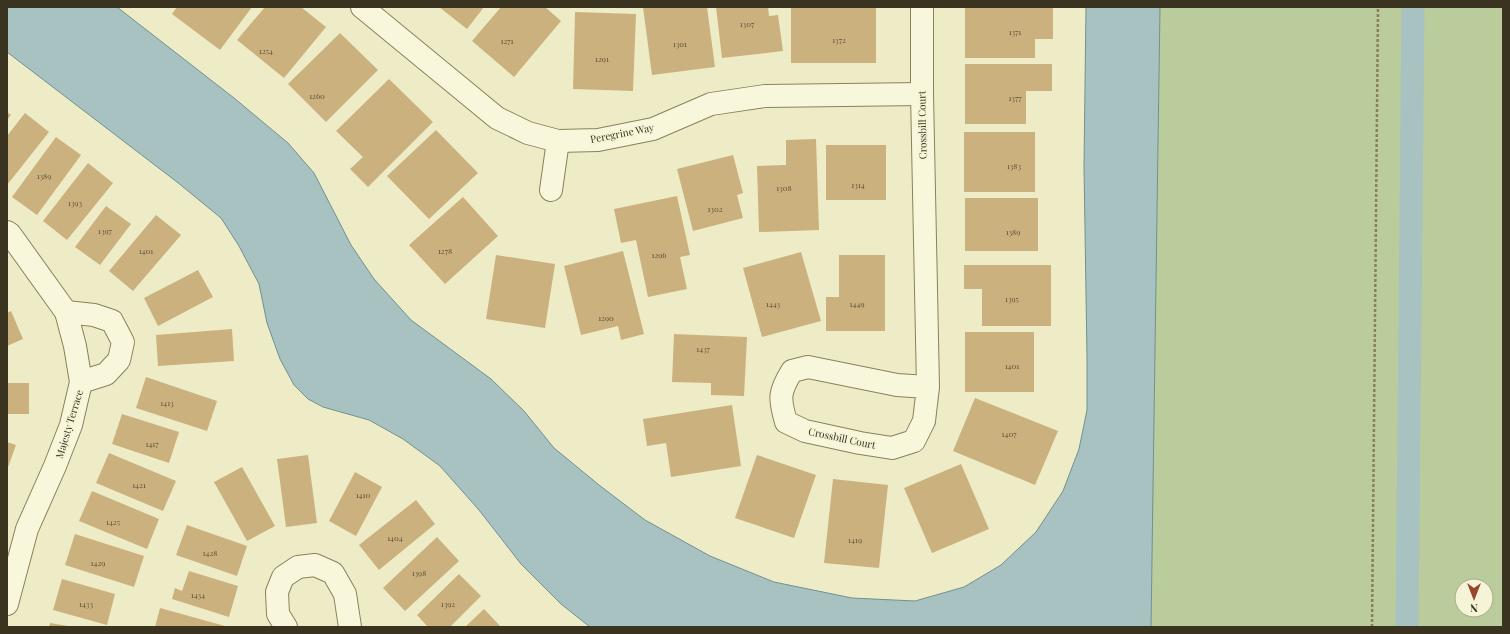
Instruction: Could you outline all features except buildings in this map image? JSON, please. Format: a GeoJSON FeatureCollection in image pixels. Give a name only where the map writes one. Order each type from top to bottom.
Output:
{"type":"FeatureCollection","features":[{"type":"Feature","properties":{"kind":"street","name":"Peregrine Way"},"geometry":{"type":"LineString","coordinates":[[362,7],[497,118],[528,133],[558,141],[598,140],[653,129],[711,104],[765,96],[922,94]]}},
{"type":"Feature","properties":{"kind":"street","name":"Crossbill Court"},"geometry":{"type":"LineString","coordinates":[[922,7],[922,94],[928,387],[924,421],[914,441],[892,448],[804,431],[786,422],[781,405],[783,386],[792,371],[808,367],[897,385],[928,387]]}},
{"type":"Feature","properties":{"kind":"street"},"geometry":{"type":"LineString","coordinates":[[551,190],[558,141]]}},
{"type":"Feature","properties":{"kind":"street","name":"Majesty Terrace"},"geometry":{"type":"LineString","coordinates":[[7,232],[10,234],[66,312],[76,346],[82,382],[71,425],[55,466],[27,529],[7,604]]}},
{"type":"Feature","properties":{"kind":"street"},"geometry":{"type":"LineString","coordinates":[[66,312],[94,315],[112,321],[123,342],[119,360],[106,374],[82,382]]}},
{"type":"Feature","properties":{"kind":"street"},"geometry":{"type":"LineString","coordinates":[[286,627],[278,614],[277,592],[283,576],[298,567],[316,565],[333,573],[345,594],[350,627]]}},
{"type":"Feature","properties":{"kind":"path"},"geometry":{"type":"LineString","coordinates":[[1372,627],[1378,7]]}},
{"type":"Feature","properties":{"kind":"green space"},"geometry":{"type":"Polygon","coordinates":[[[1156,7],[1503,7],[1503,627],[1151,627],[1156,7]]]}},
{"type":"Feature","properties":{"kind":"water"},"geometry":{"type":"Polygon","coordinates":[[[7,7],[117,7],[234,98],[288,143],[314,173],[351,245],[374,279],[411,320],[491,379],[524,411],[554,448],[645,520],[710,556],[774,582],[852,598],[915,601],[964,587],[1001,565],[1036,532],[1063,491],[1079,449],[1087,410],[1084,166],[1086,7],[1160,7],[1151,627],[590,627],[561,604],[521,564],[479,510],[440,466],[403,439],[369,420],[323,407],[308,399],[294,385],[280,359],[267,323],[259,284],[239,246],[221,218],[177,182],[7,52],[7,7]]]}},
{"type":"Feature","properties":{"kind":"waterway"},"geometry":{"type":"LineString","coordinates":[[1407,627],[1413,7]]}}]}
